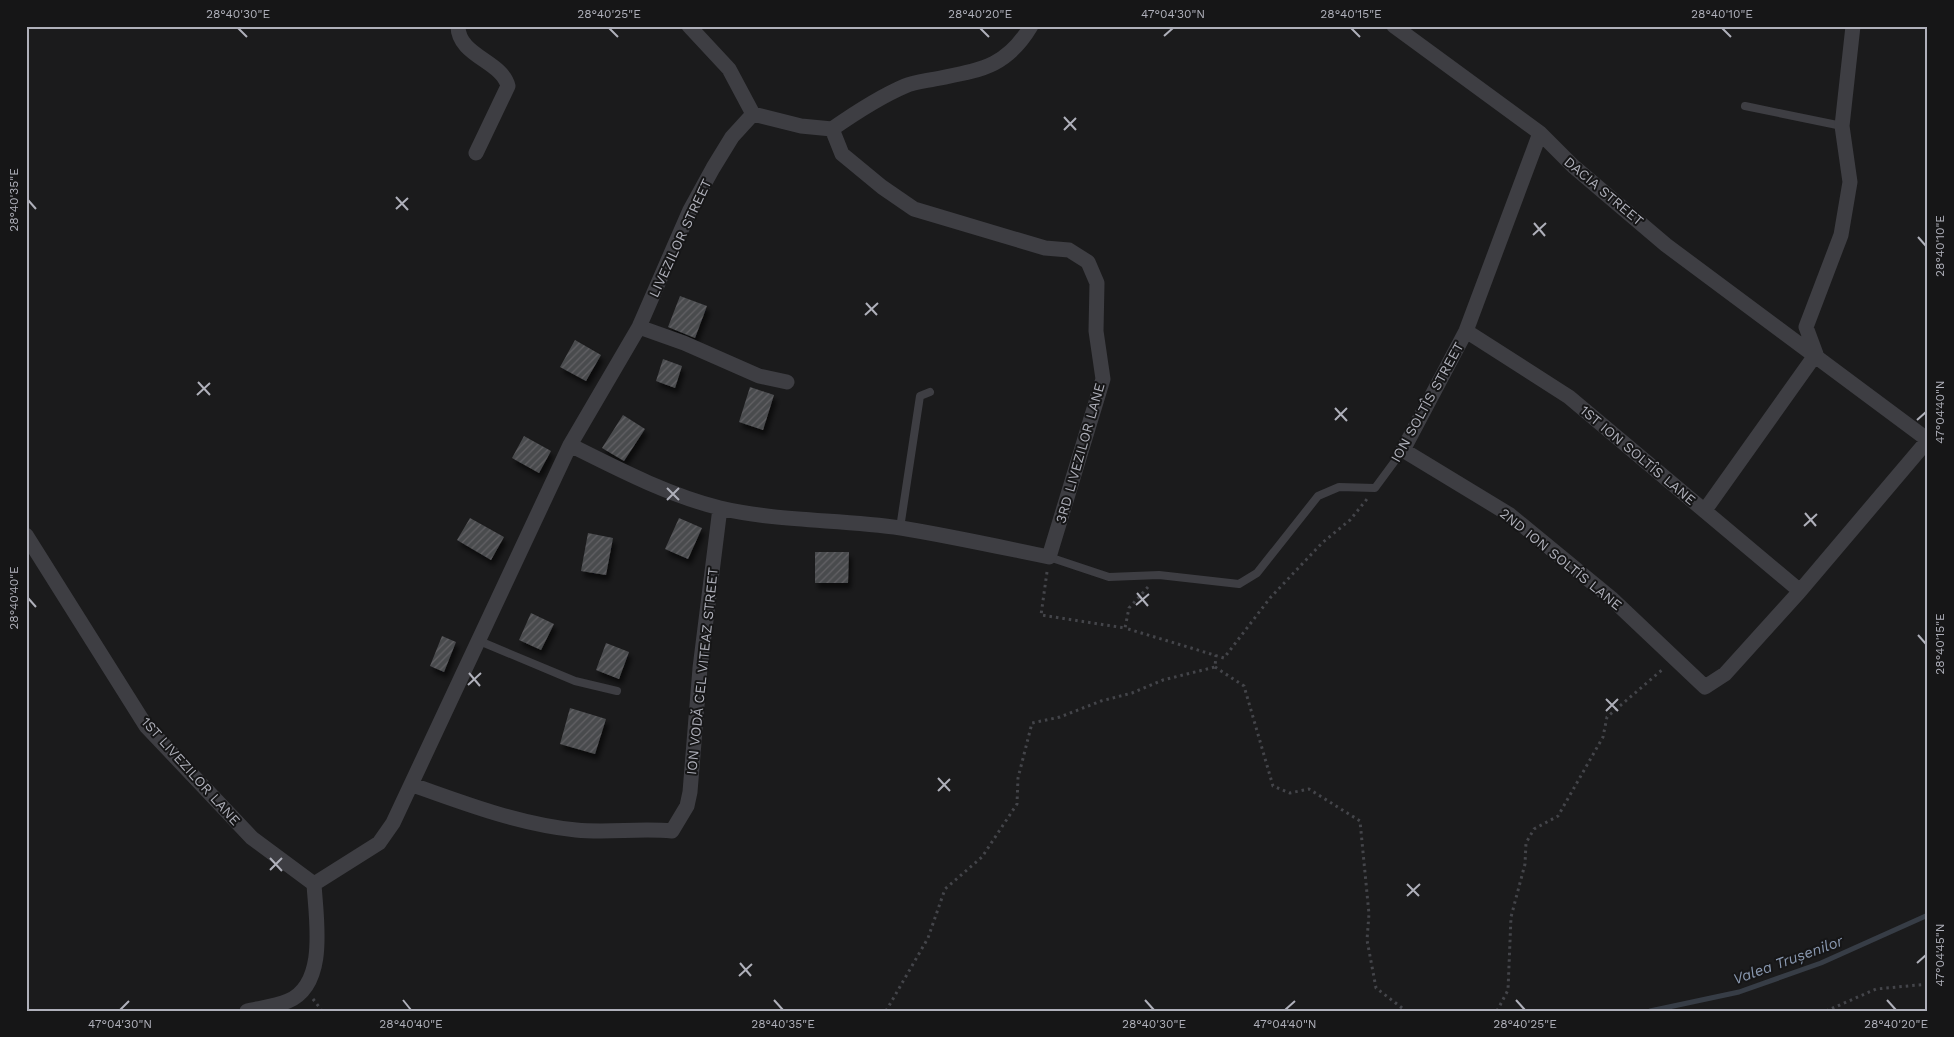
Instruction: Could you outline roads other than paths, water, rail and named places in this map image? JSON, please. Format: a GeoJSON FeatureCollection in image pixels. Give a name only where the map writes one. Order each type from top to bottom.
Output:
{"type":"FeatureCollection","features":[{"type":"Feature","properties":{"kind":"street"},"geometry":{"type":"LineString","coordinates":[[458,26],[458,35],[466,45],[506,77],[508,86],[476,153]]}},
{"type":"Feature","properties":{"kind":"street"},"geometry":{"type":"LineString","coordinates":[[689,26],[729,69],[753,114],[801,126],[832,129],[860,110],[906,85],[974,71],[991,65],[1010,55],[1021,44],[1032,26]]}},
{"type":"Feature","properties":{"kind":"street","name":"DACIA STREET"},"geometry":{"type":"LineString","coordinates":[[1394,26],[1540,133],[1573,166],[1666,245],[1816,354],[1928,440]]}},
{"type":"Feature","properties":{"kind":"street"},"geometry":{"type":"LineString","coordinates":[[1705,510],[1816,354],[1806,327],[1841,235],[1850,182],[1842,126],[1853,26]]}},
{"type":"Feature","properties":{"kind":"street","name":"LIVEZILOR STREET"},"geometry":{"type":"LineString","coordinates":[[314,884],[379,843],[393,823],[413,785],[477,640],[518,560],[570,445],[639,327],[690,210],[732,137],[753,114]]}},
{"type":"Feature","properties":{"kind":"street","name":"3RD LIVEZILOR LANE"},"geometry":{"type":"LineString","coordinates":[[832,129],[842,154],[882,187],[914,209],[1044,248],[1069,250],[1088,262],[1097,283],[1096,331],[1103,379],[1049,557]]}},
{"type":"Feature","properties":{"kind":"street","name":"ION SOLTÎS STREET"},"geometry":{"type":"LineString","coordinates":[[1403,450],[1466,330],[1540,133]]}},
{"type":"Feature","properties":{"kind":"street"},"geometry":{"type":"LineString","coordinates":[[639,327],[684,343],[759,376],[787,382]]}},
{"type":"Feature","properties":{"kind":"street","name":"1ST ION SOLTÎS LANE"},"geometry":{"type":"LineString","coordinates":[[1466,330],[1569,397],[1800,591]]}},
{"type":"Feature","properties":{"kind":"street"},"geometry":{"type":"LineString","coordinates":[[1800,591],[1928,440]]}},
{"type":"Feature","properties":{"kind":"street"},"geometry":{"type":"LineString","coordinates":[[570,445],[609,465],[683,496],[720,508],[770,516],[900,528],[1049,557]]}},
{"type":"Feature","properties":{"kind":"street","name":"2ND ION SOLTÎS LANE"},"geometry":{"type":"LineString","coordinates":[[1403,450],[1510,515],[1611,598],[1705,687],[1725,674],[1800,591]]}},
{"type":"Feature","properties":{"kind":"street","name":"ION VODĂ CEL VITEAZ STREET"},"geometry":{"type":"LineString","coordinates":[[413,785],[480,809],[540,825],[578,830],[672,831],[686,806],[690,792],[700,668],[720,508]]}},
{"type":"Feature","properties":{"kind":"street","name":"1ST LIVEZILOR LANE"},"geometry":{"type":"LineString","coordinates":[[26,535],[146,726],[252,838],[314,884]]}},
{"type":"Feature","properties":{"kind":"street"},"geometry":{"type":"LineString","coordinates":[[247,1011],[289,1001],[305,989],[314,975],[317,940],[314,884]]}},
{"type":"Feature","properties":{"kind":"lane"},"geometry":{"type":"LineString","coordinates":[[1745,106],[1842,126]]}},
{"type":"Feature","properties":{"kind":"lane"},"geometry":{"type":"LineString","coordinates":[[900,528],[920,396],[930,392]]}},
{"type":"Feature","properties":{"kind":"lane","name":"ION SOLTÎS STREET"},"geometry":{"type":"LineString","coordinates":[[1049,557],[1109,577],[1159,575],[1239,584],[1257,572],[1318,496],[1339,487],[1375,488],[1403,450]]}},
{"type":"Feature","properties":{"kind":"lane"},"geometry":{"type":"LineString","coordinates":[[477,640],[575,680],[617,691]]}},
{"type":"Feature","properties":{"kind":"waterway","name":"Valea Trușenilor"},"geometry":{"type":"LineString","coordinates":[[1650,1011],[1739,992],[1821,963],[1928,915]]}}]}
